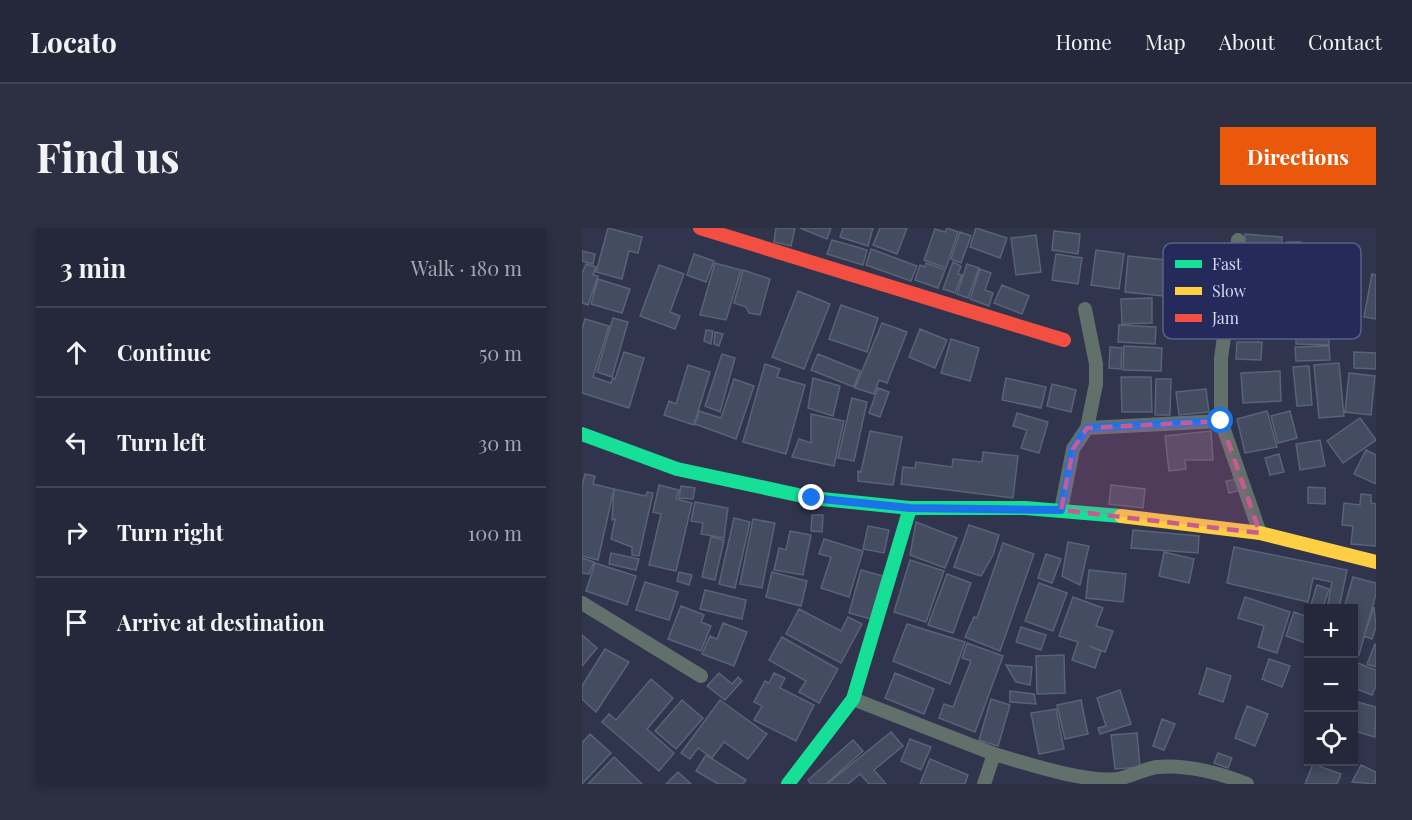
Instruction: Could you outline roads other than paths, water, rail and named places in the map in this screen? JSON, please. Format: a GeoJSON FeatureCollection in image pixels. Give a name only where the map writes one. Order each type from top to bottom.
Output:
{"type":"FeatureCollection","features":[{"type":"Feature","properties":{"kind":"street"},"geometry":{"type":"LineString","coordinates":[[700,228],[1064,340]]}},
{"type":"Feature","properties":{"kind":"street"},"geometry":{"type":"LineString","coordinates":[[1061,510],[1073,449],[1087,428],[1096,364],[1085,309]]}},
{"type":"Feature","properties":{"kind":"street"},"geometry":{"type":"LineString","coordinates":[[1224,339],[1221,358],[1221,421],[1260,533]]}},
{"type":"Feature","properties":{"kind":"street"},"geometry":{"type":"LineString","coordinates":[[1087,428],[1221,421]]}},
{"type":"Feature","properties":{"kind":"street"},"geometry":{"type":"LineString","coordinates":[[582,434],[677,469],[812,498],[910,508],[1061,510],[1260,533],[1376,562]]}},
{"type":"Feature","properties":{"kind":"street"},"geometry":{"type":"LineString","coordinates":[[788,784],[853,699],[910,508]]}},
{"type":"Feature","properties":{"kind":"street"},"geometry":{"type":"LineString","coordinates":[[582,603],[701,676]]}},
{"type":"Feature","properties":{"kind":"street"},"geometry":{"type":"LineString","coordinates":[[853,699],[994,754],[1070,774],[1115,782],[1155,767],[1176,766],[1233,778],[1247,784]]}},
{"type":"Feature","properties":{"kind":"street"},"geometry":{"type":"LineString","coordinates":[[984,784],[994,754]]}}]}
